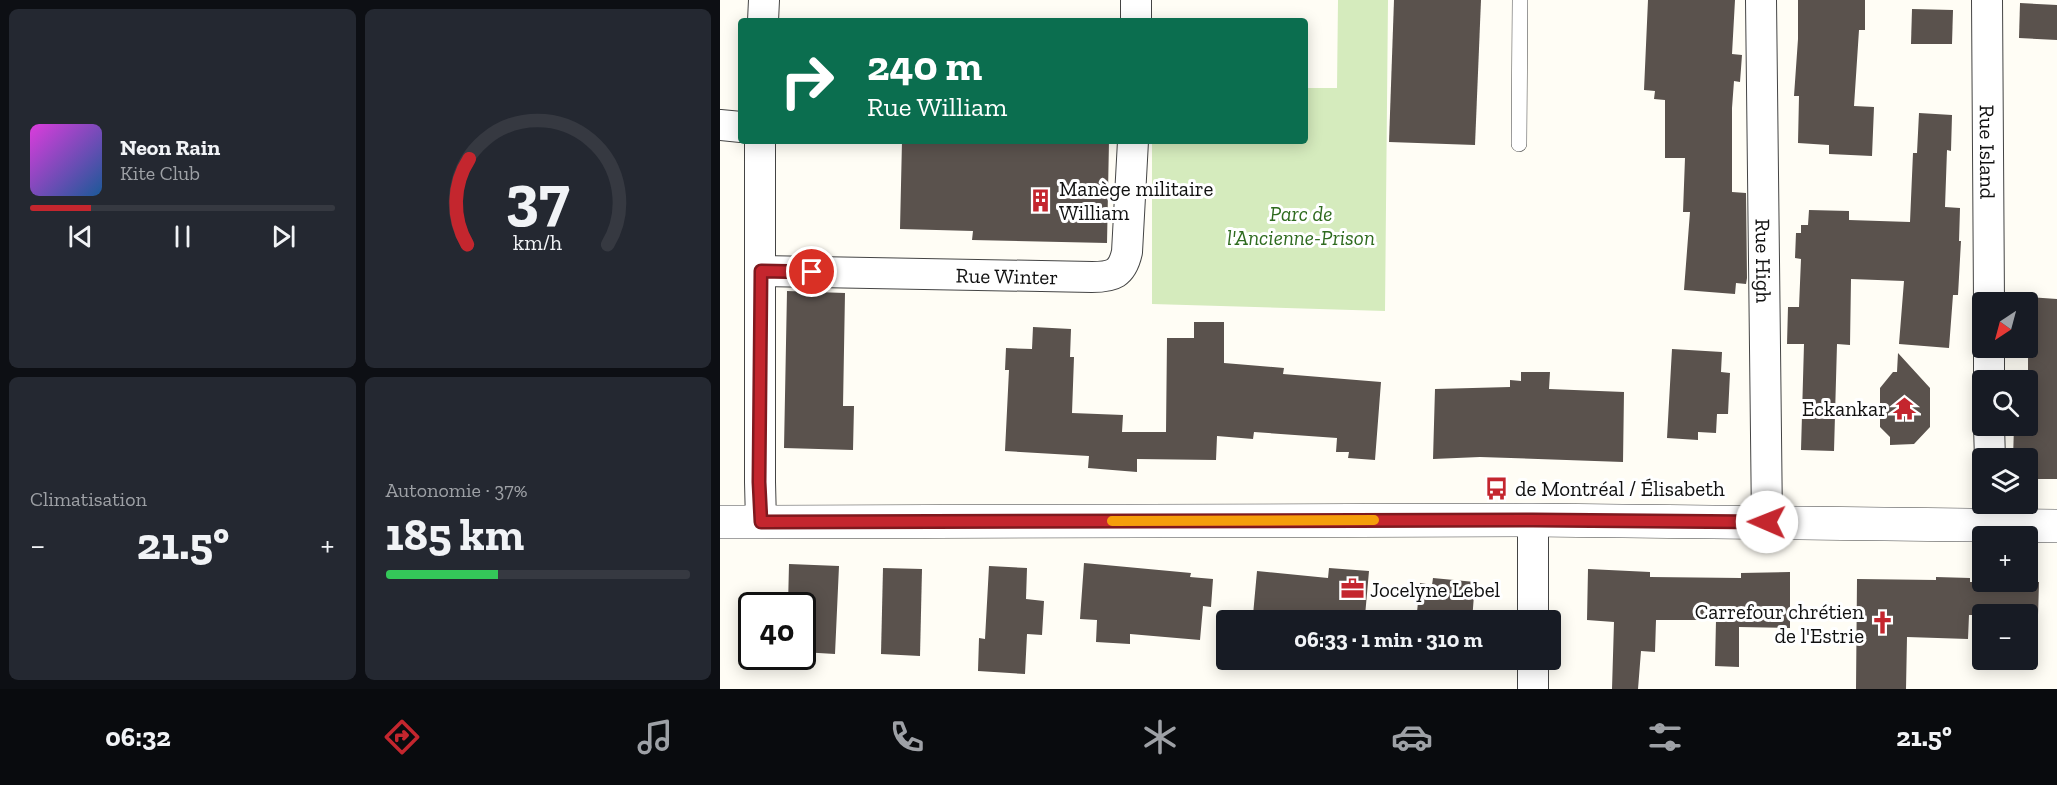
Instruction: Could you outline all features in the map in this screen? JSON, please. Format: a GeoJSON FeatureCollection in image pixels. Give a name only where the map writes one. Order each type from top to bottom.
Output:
{"type":"FeatureCollection","features":[{"type":"Feature","properties":{"kind":"street"},"geometry":{"type":"LineString","coordinates":[[763,18],[764,0]]}},
{"type":"Feature","properties":{"kind":"street"},"geometry":{"type":"LineString","coordinates":[[1136,0],[1136,18]]}},
{"type":"Feature","properties":{"kind":"street","name":"Rue High"},"geometry":{"type":"LineString","coordinates":[[1761,0],[1767,522]]}},
{"type":"Feature","properties":{"kind":"street","name":"Rue Island"},"geometry":{"type":"LineString","coordinates":[[1987,0],[1989,292]]}},
{"type":"Feature","properties":{"kind":"street"},"geometry":{"type":"LineString","coordinates":[[720,125],[738,127]]}},
{"type":"Feature","properties":{"kind":"street"},"geometry":{"type":"LineString","coordinates":[[760,144],[759,482],[761,522]]}},
{"type":"Feature","properties":{"kind":"street","name":"Rue Winter"},"geometry":{"type":"LineString","coordinates":[[761,271],[1092,277],[1113,275],[1125,264],[1127,252],[1132,144]]}},
{"type":"Feature","properties":{"kind":"street"},"geometry":{"type":"LineString","coordinates":[[720,522],[1533,520],[1767,522],[1990,515],[2057,526]]}},
{"type":"Feature","properties":{"kind":"street"},"geometry":{"type":"LineString","coordinates":[[1533,520],[1533,610]]}},
{"type":"Feature","properties":{"kind":"street"},"geometry":{"type":"LineString","coordinates":[[1533,670],[1533,689]]}},
{"type":"Feature","properties":{"kind":"lane"},"geometry":{"type":"LineString","coordinates":[[1519,144],[1520,0]]}},
{"type":"Feature","properties":{"kind":"green space","name":"Parc de l'Ancienne-Prison"},"geometry":{"type":"Polygon","coordinates":[[[1338,0],[1388,0],[1385,311],[1152,304],[1152,144],[1308,144],[1308,88],[1337,88],[1338,0]]]}},
{"type":"Feature","properties":{"kind":"building"},"geometry":{"type":"Polygon","coordinates":[[[1394,0],[1481,0],[1475,145],[1389,142],[1394,0]]]}},
{"type":"Feature","properties":{"kind":"building"},"geometry":{"type":"Polygon","coordinates":[[[1648,0],[1735,0],[1732,54],[1742,55],[1740,82],[1734,81],[1732,108],[1732,192],[1746,193],[1747,278],[1746,284],[1736,283],[1735,294],[1684,290],[1690,212],[1683,212],[1685,158],[1665,158],[1665,100],[1654,99],[1655,91],[1644,90],[1648,0]]]}},
{"type":"Feature","properties":{"kind":"building"},"geometry":{"type":"Polygon","coordinates":[[[1798,0],[1865,0],[1865,30],[1859,30],[1854,106],[1874,107],[1872,156],[1829,154],[1829,145],[1798,143],[1799,96],[1794,96],[1798,0]]]}},
{"type":"Feature","properties":{"kind":"building"},"geometry":{"type":"Polygon","coordinates":[[[2020,3],[2057,5],[2057,40],[2019,38],[2020,3]]]}},
{"type":"Feature","properties":{"kind":"building"},"geometry":{"type":"Polygon","coordinates":[[[1912,9],[1953,10],[1952,44],[1911,44],[1912,9]]]}},
{"type":"Feature","properties":{"kind":"building"},"geometry":{"type":"Polygon","coordinates":[[[1919,113],[1952,115],[1951,151],[1947,150],[1945,207],[1960,208],[1959,241],[1961,241],[1958,295],[1953,295],[1949,348],[1899,344],[1904,281],[1851,279],[1850,345],[1837,344],[1834,451],[1801,450],[1804,344],[1787,344],[1788,307],[1799,307],[1801,259],[1795,258],[1796,233],[1801,233],[1801,225],[1808,225],[1809,210],[1849,211],[1849,220],[1910,222],[1913,153],[1917,153],[1919,113]]]}},
{"type":"Feature","properties":{"kind":"building","name":"Manège militaire William"},"geometry":{"type":"Polygon","coordinates":[[[902,144],[1109,144],[1107,243],[972,240],[973,231],[900,229],[902,144]]]}},
{"type":"Feature","properties":{"kind":"building"},"geometry":{"type":"Polygon","coordinates":[[[787,291],[845,293],[843,406],[854,406],[853,450],[784,448],[787,291]]]}},
{"type":"Feature","properties":{"kind":"building"},"geometry":{"type":"Polygon","coordinates":[[[2038,298],[2057,299],[2057,479],[2038,479],[2038,448],[2013,448],[2014,436],[2038,436],[2038,370],[2028,370],[2028,358],[2038,358],[2038,298]]]}},
{"type":"Feature","properties":{"kind":"building"},"geometry":{"type":"Polygon","coordinates":[[[1194,322],[1224,322],[1224,363],[1284,368],[1283,374],[1381,382],[1375,460],[1348,458],[1349,452],[1336,452],[1337,438],[1254,432],[1253,439],[1217,436],[1216,460],[1137,459],[1137,472],[1088,468],[1089,456],[1005,451],[1009,370],[1005,370],[1006,348],[1032,349],[1033,327],[1071,329],[1070,357],[1074,357],[1072,413],[1123,415],[1122,432],[1166,432],[1167,338],[1194,338],[1194,322]]]}},
{"type":"Feature","properties":{"kind":"building"},"geometry":{"type":"Polygon","coordinates":[[[1672,349],[1722,352],[1721,372],[1730,373],[1728,414],[1717,414],[1716,433],[1698,432],[1698,440],[1667,438],[1672,349]]]}},
{"type":"Feature","properties":{"kind":"building","name":"Eckankar"},"geometry":{"type":"Polygon","coordinates":[[[1898,353],[1930,388],[1930,427],[1914,444],[1890,445],[1890,437],[1880,427],[1880,388],[1893,372],[1897,372],[1898,353]]]}},
{"type":"Feature","properties":{"kind":"building"},"geometry":{"type":"Polygon","coordinates":[[[1521,372],[1550,372],[1549,389],[1624,392],[1623,462],[1480,457],[1433,459],[1435,389],[1510,387],[1510,380],[1521,381],[1521,372]]]}},
{"type":"Feature","properties":{"kind":"building"},"geometry":{"type":"Polygon","coordinates":[[[1084,563],[1191,573],[1190,577],[1213,579],[1211,607],[1203,606],[1200,640],[1130,634],[1130,644],[1096,642],[1097,620],[1080,619],[1084,563]]]}},
{"type":"Feature","properties":{"kind":"building"},"geometry":{"type":"Polygon","coordinates":[[[789,564],[839,566],[835,654],[816,653],[816,592],[788,592],[789,564]]]}},
{"type":"Feature","properties":{"kind":"building"},"geometry":{"type":"Polygon","coordinates":[[[989,566],[1027,568],[1026,599],[1044,601],[1042,635],[1027,634],[1025,674],[978,671],[979,638],[985,639],[989,566]]]}},
{"type":"Feature","properties":{"kind":"building"},"geometry":{"type":"Polygon","coordinates":[[[883,568],[922,569],[920,656],[881,654],[883,568]]]}},
{"type":"Feature","properties":{"kind":"building"},"geometry":{"type":"Polygon","coordinates":[[[1329,568],[1369,571],[1366,610],[1253,610],[1257,571],[1328,578],[1329,568]]]}},
{"type":"Feature","properties":{"kind":"building"},"geometry":{"type":"Polygon","coordinates":[[[1588,569],[1650,572],[1650,577],[1741,578],[1741,573],[1790,572],[1790,628],[1739,627],[1739,667],[1715,666],[1716,620],[1656,620],[1655,652],[1641,651],[1638,689],[1612,689],[1614,622],[1587,620],[1588,569]]]}},
{"type":"Feature","properties":{"kind":"building"},"geometry":{"type":"Polygon","coordinates":[[[1936,577],[1970,578],[1972,592],[2038,592],[2039,582],[2038,615],[2038,604],[1972,604],[1968,639],[1907,637],[1906,689],[1856,689],[1857,579],[1936,580],[1936,577]]]}},
{"type":"Feature","properties":{"kind":"building"},"geometry":{"type":"Polygon","coordinates":[[[1433,578],[1475,582],[1473,610],[1417,610],[1420,583],[1432,585],[1433,578]]]}},
{"type":"Feature","properties":{"kind":"slow traffic"},"geometry":{"type":"LineString","coordinates":[[1112,521],[1374,520]]}},
{"type":"Feature","properties":{"kind":"place","name":"Manège militaire William"},"geometry":{"type":"Point","coordinates":[1041,200]}},
{"type":"Feature","properties":{"kind":"place","name":"Eckankar"},"geometry":{"type":"Point","coordinates":[1905,408]}},
{"type":"Feature","properties":{"kind":"place","name":"de Montréal / Élisabeth"},"geometry":{"type":"Point","coordinates":[1497,488]}},
{"type":"Feature","properties":{"kind":"place","name":"Jocelyne Lebel"},"geometry":{"type":"Point","coordinates":[1352,589]}},
{"type":"Feature","properties":{"kind":"place","name":"Carrefour chrétien de l'Estrie"},"geometry":{"type":"Point","coordinates":[1882,623]}},
{"type":"Feature","properties":{"kind":"route"},"geometry":{"type":"LineString","coordinates":[[812,272],[761,271],[759,482],[761,522],[1533,520],[1767,522]]}}]}
